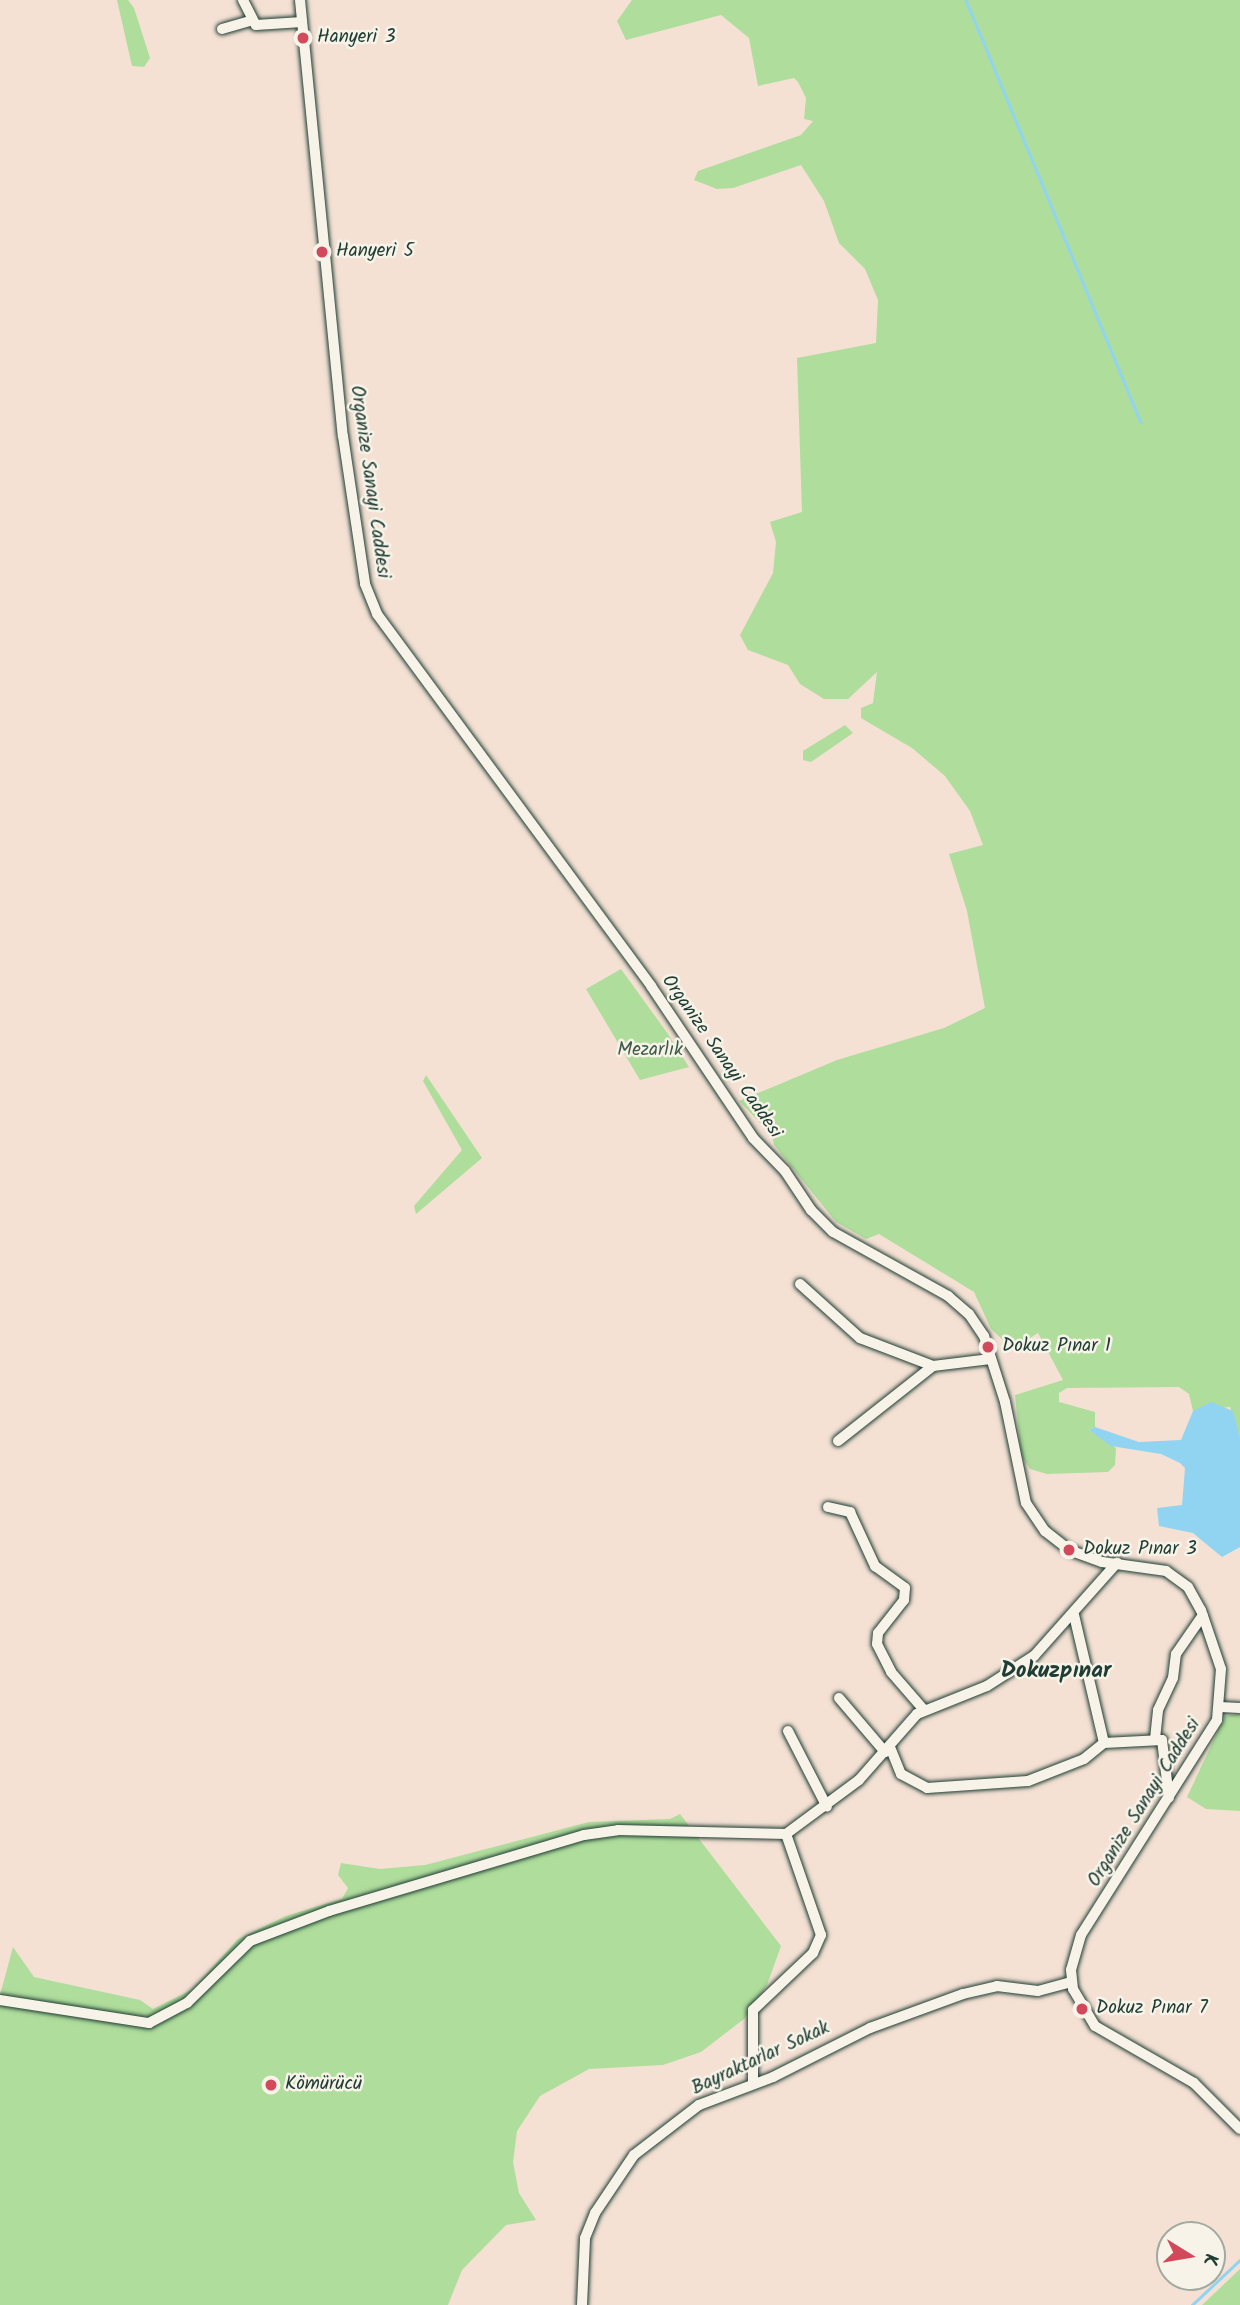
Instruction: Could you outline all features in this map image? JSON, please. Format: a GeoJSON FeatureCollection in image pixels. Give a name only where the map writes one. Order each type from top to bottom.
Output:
{"type":"FeatureCollection","features":[{"type":"Feature","properties":{"kind":"street"},"geometry":{"type":"LineString","coordinates":[[243,0],[250,21]]}},
{"type":"Feature","properties":{"kind":"street","name":"Organize Sanayi Caddesi"},"geometry":{"type":"LineString","coordinates":[[300,0],[343,436],[365,584],[377,614],[651,986],[753,1138],[811,1210],[833,1232],[948,1296],[984,1336],[992,1359],[1026,1503],[1045,1531],[1069,1550],[1117,1563],[1150,1566],[1178,1578],[1203,1615],[1221,1669],[1220,1707],[1169,1799],[1081,1935],[1073,1952],[1072,1982]]}},
{"type":"Feature","properties":{"kind":"street"},"geometry":{"type":"LineString","coordinates":[[222,29],[250,21],[264,28],[302,22]]}},
{"type":"Feature","properties":{"kind":"street"},"geometry":{"type":"LineString","coordinates":[[800,1284],[852,1334],[933,1366],[992,1359]]}},
{"type":"Feature","properties":{"kind":"street"},"geometry":{"type":"LineString","coordinates":[[838,1441],[933,1366]]}},
{"type":"Feature","properties":{"kind":"street"},"geometry":{"type":"LineString","coordinates":[[828,1507],[850,1512],[875,1566],[905,1588],[904,1600],[878,1633],[877,1644],[891,1672],[924,1710]]}},
{"type":"Feature","properties":{"kind":"street"},"geometry":{"type":"LineString","coordinates":[[0,2000],[149,2023],[196,1997],[250,1941],[329,1911],[584,1835],[618,1830],[786,1834],[827,1807],[887,1750],[924,1710],[987,1686],[1034,1656],[1074,1615],[1117,1563]]}},
{"type":"Feature","properties":{"kind":"street"},"geometry":{"type":"LineString","coordinates":[[1074,1615],[1104,1743]]}},
{"type":"Feature","properties":{"kind":"street"},"geometry":{"type":"LineString","coordinates":[[1155,1739],[1158,1710],[1173,1678],[1176,1654],[1203,1615]]}},
{"type":"Feature","properties":{"kind":"street"},"geometry":{"type":"LineString","coordinates":[[839,1698],[887,1750],[901,1774],[927,1788],[1028,1781],[1084,1759],[1104,1743],[1155,1739],[1162,1740],[1169,1799]]}},
{"type":"Feature","properties":{"kind":"street"},"geometry":{"type":"LineString","coordinates":[[1220,1707],[1240,1708]]}},
{"type":"Feature","properties":{"kind":"street"},"geometry":{"type":"LineString","coordinates":[[788,1731],[827,1807]]}},
{"type":"Feature","properties":{"kind":"street"},"geometry":{"type":"LineString","coordinates":[[753,2082],[753,2010],[813,1953],[821,1935],[786,1834]]}},
{"type":"Feature","properties":{"kind":"street"},"geometry":{"type":"LineString","coordinates":[[1072,1982],[1095,2026],[1194,2083],[1240,2129]]}},
{"type":"Feature","properties":{"kind":"street","name":"Bayraktarlar Sokak"},"geometry":{"type":"LineString","coordinates":[[582,2305],[585,2238],[595,2213],[634,2155],[699,2105],[870,2028],[963,1994],[997,1986],[1038,1991],[1072,1982]]}},
{"type":"Feature","properties":{"kind":"green space"},"geometry":{"type":"Polygon","coordinates":[[[117,0],[128,0],[134,8],[150,58],[144,67],[132,66],[117,0]]]}},
{"type":"Feature","properties":{"kind":"green space"},"geometry":{"type":"Polygon","coordinates":[[[632,0],[1240,0],[1240,1438],[1230,1407],[1193,1411],[1189,1394],[1179,1387],[1067,1388],[1059,1393],[1059,1402],[1095,1412],[1095,1427],[1089,1430],[1116,1448],[1115,1465],[1108,1472],[1047,1474],[1030,1469],[1021,1455],[1015,1395],[1063,1380],[1038,1333],[1022,1343],[1004,1341],[991,1329],[974,1292],[879,1234],[866,1239],[836,1222],[774,1145],[772,1135],[739,1101],[837,1060],[944,1028],[985,1008],[967,911],[949,854],[983,845],[970,811],[945,776],[912,748],[861,718],[861,708],[873,703],[877,672],[848,699],[824,699],[800,684],[788,665],[748,650],[740,635],[773,573],[776,542],[770,522],[802,512],[797,358],[876,343],[878,300],[865,269],[839,243],[824,201],[801,165],[733,188],[717,189],[694,180],[698,171],[801,135],[813,121],[804,119],[806,98],[798,82],[794,78],[758,86],[749,38],[721,15],[626,40],[617,21],[632,0]]]}},
{"type":"Feature","properties":{"kind":"green space"},"geometry":{"type":"Polygon","coordinates":[[[845,725],[853,733],[811,762],[803,760],[803,751],[845,725]]]}},
{"type":"Feature","properties":{"kind":"green space","name":"Mezarlık"},"geometry":{"type":"Polygon","coordinates":[[[621,969],[689,1067],[640,1080],[586,989],[621,969]]]}},
{"type":"Feature","properties":{"kind":"green space"},"geometry":{"type":"Polygon","coordinates":[[[426,1075],[482,1158],[416,1214],[414,1206],[462,1150],[423,1081],[426,1075]]]}},
{"type":"Feature","properties":{"kind":"green space"},"geometry":{"type":"Polygon","coordinates":[[[1240,1714],[1240,1811],[1206,1809],[1187,1797],[1225,1716],[1240,1714]]]}},
{"type":"Feature","properties":{"kind":"green space"},"geometry":{"type":"Polygon","coordinates":[[[680,1814],[781,1946],[767,1985],[744,2019],[701,2052],[663,2065],[589,2069],[540,2096],[517,2131],[513,2162],[519,2193],[536,2220],[506,2225],[462,2270],[448,2305],[0,2305],[0,1995],[13,1947],[34,1977],[140,2000],[153,2009],[193,1989],[238,1939],[286,1916],[342,1899],[348,1888],[338,1875],[341,1863],[380,1869],[425,1865],[589,1822],[670,1819],[680,1814]]]}},
{"type":"Feature","properties":{"kind":"green space"},"geometry":{"type":"Polygon","coordinates":[[[1240,2269],[1240,2305],[1202,2305],[1217,2291],[1226,2291],[1226,2282],[1240,2269]]]}},
{"type":"Feature","properties":{"kind":"water"},"geometry":{"type":"Polygon","coordinates":[[[1211,1402],[1233,1411],[1240,1438],[1240,1547],[1222,1557],[1193,1533],[1159,1526],[1157,1508],[1182,1505],[1185,1468],[1180,1463],[1161,1454],[1111,1446],[1089,1430],[1095,1427],[1139,1442],[1181,1440],[1193,1411],[1211,1402]]]}},
{"type":"Feature","properties":{"kind":"waterway"},"geometry":{"type":"LineString","coordinates":[[966,0],[1141,422]]}},
{"type":"Feature","properties":{"kind":"waterway"},"geometry":{"type":"LineString","coordinates":[[1192,2305],[1240,2260]]}},
{"type":"Feature","properties":{"kind":"place","name":"Hanyeri 3"},"geometry":{"type":"Point","coordinates":[303,38]}},
{"type":"Feature","properties":{"kind":"place","name":"Hanyeri 5"},"geometry":{"type":"Point","coordinates":[322,252]}},
{"type":"Feature","properties":{"kind":"place","name":"Dokuz Pınar 1"},"geometry":{"type":"Point","coordinates":[988,1347]}},
{"type":"Feature","properties":{"kind":"place","name":"Dokuz Pınar 3"},"geometry":{"type":"Point","coordinates":[1069,1550]}},
{"type":"Feature","properties":{"kind":"place","name":"Dokuz Pınar 7"},"geometry":{"type":"Point","coordinates":[1082,2009]}},
{"type":"Feature","properties":{"kind":"place","name":"Kömürücü"},"geometry":{"type":"Point","coordinates":[271,2085]}},
{"type":"Feature","properties":{"kind":"district","name":"Dokuzpınar"},"geometry":{"type":"Point","coordinates":[1056,1671]}}]}
